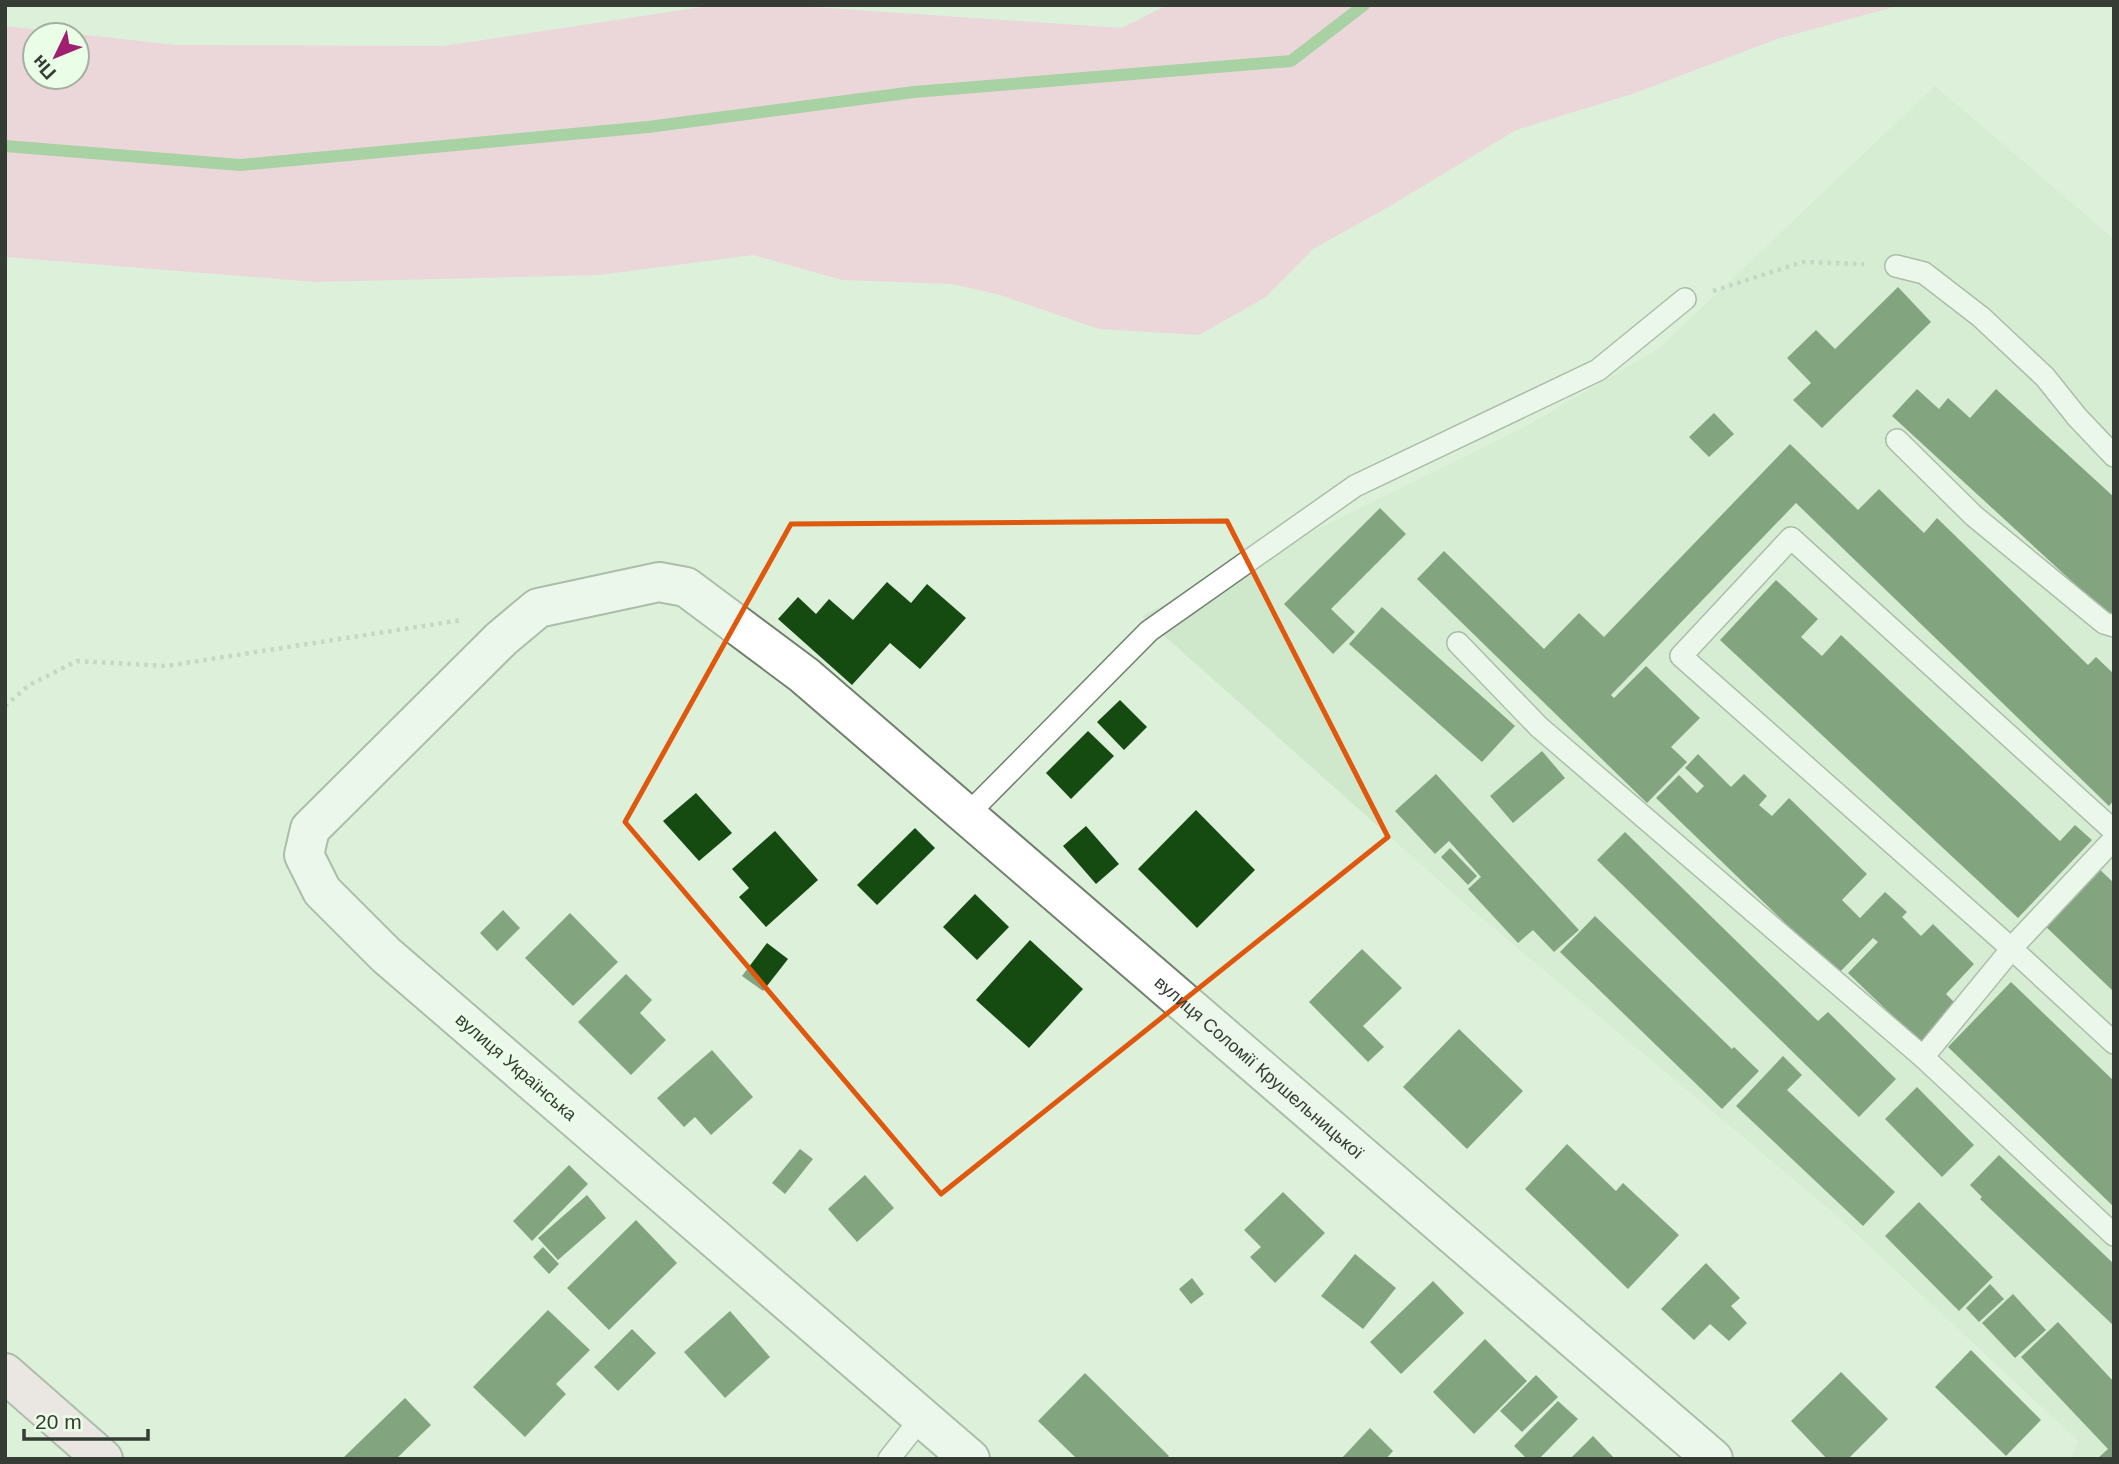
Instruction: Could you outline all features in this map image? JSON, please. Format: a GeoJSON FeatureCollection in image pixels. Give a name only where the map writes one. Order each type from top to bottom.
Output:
{"type":"FeatureCollection","features":[{"type":"Feature","properties":{"kind":"main road"},"geometry":{"type":"LineString","coordinates":[[5,1373],[103,1459]]}},
{"type":"Feature","properties":{"kind":"street","name":"вулиця Українська"},"geometry":{"type":"LineString","coordinates":[[804,675],[686,587],[659,582],[538,608],[485,629],[310,829],[304,855],[321,891],[386,955],[970,1459]]}},
{"type":"Feature","properties":{"kind":"street","name":"вулиця Соломії Крушельницької"},"geometry":{"type":"LineString","coordinates":[[804,675],[1713,1459]]}},
{"type":"Feature","properties":{"kind":"lane"},"geometry":{"type":"LineString","coordinates":[[1896,266],[1924,273],[1981,317],[2045,377],[2077,417],[2114,456]]}},
{"type":"Feature","properties":{"kind":"lane"},"geometry":{"type":"LineString","coordinates":[[967,815],[1149,632],[1355,486],[1598,370],[1685,299]]}},
{"type":"Feature","properties":{"kind":"lane"},"geometry":{"type":"LineString","coordinates":[[1897,440],[1975,516],[2104,623],[2114,626]]}},
{"type":"Feature","properties":{"kind":"lane"},"geometry":{"type":"LineString","coordinates":[[2114,831],[1791,538],[1681,656],[2012,949],[2114,1043]]}},
{"type":"Feature","properties":{"kind":"lane"},"geometry":{"type":"LineString","coordinates":[[1458,643],[1539,727],[1923,1057],[2114,1235]]}},
{"type":"Feature","properties":{"kind":"lane"},"geometry":{"type":"LineString","coordinates":[[1923,1057],[2012,949],[2114,839]]}},
{"type":"Feature","properties":{"kind":"lane"},"geometry":{"type":"LineString","coordinates":[[889,1459],[922,1417]]}},
{"type":"Feature","properties":{"kind":"path"},"geometry":{"type":"LineString","coordinates":[[1685,299],[1803,262],[1896,266]]}},
{"type":"Feature","properties":{"kind":"path"},"geometry":{"type":"LineString","coordinates":[[5,706],[29,685],[77,661],[166,666],[485,629]]}},
{"type":"Feature","properties":{"kind":"highlighted area"},"geometry":{"type":"Polygon","coordinates":[[[1227,521],[1388,837],[941,1194],[625,822],[791,524],[1227,521]]]}},
{"type":"Feature","properties":{"kind":"shaded area"},"geometry":{"type":"Polygon","coordinates":[[[715,5],[784,5],[1122,28],[1167,5],[1901,5],[1777,39],[1635,93],[1516,130],[1313,249],[1266,297],[1199,335],[1099,329],[1000,295],[952,284],[842,280],[753,255],[600,275],[315,282],[5,257],[5,26],[21,28],[21,91],[91,91],[91,36],[176,45],[443,46],[715,5]]]}},
{"type":"Feature","properties":{"kind":"shaded area"},"geometry":{"type":"Polygon","coordinates":[[[1935,86],[2114,239],[2114,1459],[2071,1459],[2078,1441],[1836,1215],[1472,910],[1142,616],[1526,426],[1658,349],[1935,86]]]}},
{"type":"Feature","properties":{"kind":"building"},"geometry":{"type":"Polygon","coordinates":[[[1898,287],[1931,322],[1822,428],[1793,400],[1811,383],[1787,358],[1816,330],[1835,349],[1898,287]]]}},
{"type":"Feature","properties":{"kind":"building"},"geometry":{"type":"Polygon","coordinates":[[[1917,389],[1939,409],[1948,398],[1970,418],[1996,389],[2114,497],[2114,620],[1892,416],[1917,389]]]}},
{"type":"Feature","properties":{"kind":"building"},"geometry":{"type":"Polygon","coordinates":[[[1714,413],[1734,434],[1709,457],[1689,437],[1714,413]]]}},
{"type":"Feature","properties":{"kind":"building"},"geometry":{"type":"Polygon","coordinates":[[[1790,444],[1858,510],[1879,489],[1924,533],[1937,518],[2088,665],[2096,657],[2114,674],[2114,800],[2109,806],[1796,503],[1611,695],[1614,698],[1646,666],[1700,718],[1671,747],[1687,762],[1647,803],[1417,579],[1444,551],[1544,649],[1579,613],[1604,637],[1790,444]]]}},
{"type":"Feature","properties":{"kind":"building"},"geometry":{"type":"Polygon","coordinates":[[[1380,508],[1406,534],[1331,609],[1355,632],[1333,654],[1284,604],[1380,508]]]}},
{"type":"Feature","properties":{"kind":"building"},"geometry":{"type":"Polygon","coordinates":[[[1776,580],[1818,619],[1801,637],[1822,656],[1841,635],[2060,841],[2075,825],[2092,840],[2018,918],[1720,640],[1776,580]]]}},
{"type":"Feature","properties":{"kind":"building"},"geometry":{"type":"Polygon","coordinates":[[[887,582],[911,603],[927,584],[966,618],[920,669],[890,643],[852,685],[778,619],[798,597],[816,614],[829,599],[853,620],[887,582]]]}},
{"type":"Feature","properties":{"kind":"building"},"geometry":{"type":"Polygon","coordinates":[[[1382,607],[1515,726],[1482,762],[1349,644],[1382,607]]]}},
{"type":"Feature","properties":{"kind":"building"},"geometry":{"type":"Polygon","coordinates":[[[1120,700],[1147,727],[1124,750],[1097,722],[1120,700]]]}},
{"type":"Feature","properties":{"kind":"building"},"geometry":{"type":"Polygon","coordinates":[[[1088,731],[1114,756],[1071,799],[1046,773],[1088,731]]]}},
{"type":"Feature","properties":{"kind":"building"},"geometry":{"type":"Polygon","coordinates":[[[1542,751],[1565,778],[1513,823],[1490,796],[1542,751]]]}},
{"type":"Feature","properties":{"kind":"building"},"geometry":{"type":"Polygon","coordinates":[[[1698,754],[1731,787],[1744,774],[1767,796],[1759,805],[1772,816],[1789,798],[1867,874],[1842,900],[1860,918],[1885,892],[1907,912],[1902,917],[1921,936],[1933,924],[1974,964],[1946,994],[1959,1007],[1922,1044],[1848,973],[1878,942],[1873,938],[1838,974],[1656,798],[1679,775],[1697,793],[1704,786],[1685,768],[1698,754]]]}},
{"type":"Feature","properties":{"kind":"building"},"geometry":{"type":"Polygon","coordinates":[[[1436,774],[1579,930],[1554,952],[1533,930],[1518,943],[1468,889],[1481,877],[1449,841],[1435,854],[1395,811],[1436,774]]]}},
{"type":"Feature","properties":{"kind":"building"},"geometry":{"type":"Polygon","coordinates":[[[696,793],[732,833],[699,861],[663,821],[696,793]]]}},
{"type":"Feature","properties":{"kind":"building"},"geometry":{"type":"Polygon","coordinates":[[[1196,810],[1255,870],[1197,928],[1138,869],[1196,810]]]}},
{"type":"Feature","properties":{"kind":"building"},"geometry":{"type":"Polygon","coordinates":[[[1086,826],[1119,864],[1096,884],[1063,846],[1086,826]]]}},
{"type":"Feature","properties":{"kind":"building"},"geometry":{"type":"Polygon","coordinates":[[[915,828],[935,848],[877,905],[857,885],[915,828]]]}},
{"type":"Feature","properties":{"kind":"building"},"geometry":{"type":"Polygon","coordinates":[[[775,831],[818,880],[766,927],[739,897],[749,888],[732,869],[775,831]]]}},
{"type":"Feature","properties":{"kind":"building"},"geometry":{"type":"Polygon","coordinates":[[[1625,832],[1818,1021],[1828,1012],[1896,1079],[1859,1117],[1597,860],[1625,832]]]}},
{"type":"Feature","properties":{"kind":"building"},"geometry":{"type":"Polygon","coordinates":[[[1450,848],[1477,876],[1468,885],[1441,857],[1450,848]]]}},
{"type":"Feature","properties":{"kind":"building"},"geometry":{"type":"Polygon","coordinates":[[[2097,867],[2114,883],[2114,992],[2042,923],[2097,867]]]}},
{"type":"Feature","properties":{"kind":"building"},"geometry":{"type":"Polygon","coordinates":[[[975,894],[1009,927],[977,960],[943,927],[975,894]]]}},
{"type":"Feature","properties":{"kind":"building"},"geometry":{"type":"Polygon","coordinates":[[[503,910],[520,928],[497,951],[480,933],[503,910]]]}},
{"type":"Feature","properties":{"kind":"building"},"geometry":{"type":"Polygon","coordinates":[[[570,913],[618,962],[573,1006],[525,958],[570,913]]]}},
{"type":"Feature","properties":{"kind":"building"},"geometry":{"type":"Polygon","coordinates":[[[1595,916],[1732,1049],[1734,1047],[1759,1071],[1722,1109],[1560,952],[1595,916]]]}},
{"type":"Feature","properties":{"kind":"building"},"geometry":{"type":"Polygon","coordinates":[[[1030,940],[1083,989],[1029,1048],[976,1000],[1030,940]]]}},
{"type":"Feature","properties":{"kind":"building"},"geometry":{"type":"Polygon","coordinates":[[[767,943],[788,959],[763,991],[742,976],[767,943]]]}},
{"type":"Feature","properties":{"kind":"building"},"geometry":{"type":"Polygon","coordinates":[[[1362,949],[1402,988],[1363,1026],[1384,1047],[1368,1062],[1309,1002],[1362,949]]]}},
{"type":"Feature","properties":{"kind":"building"},"geometry":{"type":"Polygon","coordinates":[[[626,974],[652,1000],[640,1013],[666,1040],[631,1075],[578,1022],[626,974]]]}},
{"type":"Feature","properties":{"kind":"building"},"geometry":{"type":"Polygon","coordinates":[[[2011,982],[2114,1081],[2114,1207],[1948,1047],[2011,982]]]}},
{"type":"Feature","properties":{"kind":"building"},"geometry":{"type":"Polygon","coordinates":[[[1459,1029],[1523,1091],[1467,1149],[1403,1087],[1459,1029]]]}},
{"type":"Feature","properties":{"kind":"building"},"geometry":{"type":"Polygon","coordinates":[[[712,1050],[753,1097],[711,1135],[695,1117],[684,1127],[657,1098],[712,1050]]]}},
{"type":"Feature","properties":{"kind":"building"},"geometry":{"type":"Polygon","coordinates":[[[1783,1056],[1802,1075],[1787,1090],[1895,1192],[1863,1226],[1736,1106],[1783,1056]]]}},
{"type":"Feature","properties":{"kind":"building"},"geometry":{"type":"Polygon","coordinates":[[[1917,1087],[1974,1145],[1942,1177],[1885,1119],[1917,1087]]]}},
{"type":"Feature","properties":{"kind":"building"},"geometry":{"type":"Polygon","coordinates":[[[1567,1144],[1616,1191],[1623,1183],[1679,1235],[1628,1289],[1525,1189],[1567,1144]]]}},
{"type":"Feature","properties":{"kind":"building"},"geometry":{"type":"Polygon","coordinates":[[[800,1149],[813,1159],[785,1194],[772,1183],[800,1149]]]}},
{"type":"Feature","properties":{"kind":"building"},"geometry":{"type":"Polygon","coordinates":[[[1999,1155],[2114,1264],[2114,1326],[1980,1199],[1982,1197],[1970,1185],[1999,1155]]]}},
{"type":"Feature","properties":{"kind":"building"},"geometry":{"type":"Polygon","coordinates":[[[569,1165],[588,1184],[532,1241],[513,1221],[569,1165]]]}},
{"type":"Feature","properties":{"kind":"building"},"geometry":{"type":"Polygon","coordinates":[[[865,1175],[894,1208],[857,1242],[828,1209],[865,1175]]]}},
{"type":"Feature","properties":{"kind":"building"},"geometry":{"type":"Polygon","coordinates":[[[1283,1192],[1325,1233],[1275,1283],[1250,1257],[1261,1247],[1244,1230],[1283,1192]]]}},
{"type":"Feature","properties":{"kind":"building"},"geometry":{"type":"Polygon","coordinates":[[[587,1195],[606,1218],[558,1260],[538,1238],[587,1195]]]}},
{"type":"Feature","properties":{"kind":"building"},"geometry":{"type":"Polygon","coordinates":[[[1919,1202],[1993,1277],[1959,1311],[1885,1236],[1919,1202]]]}},
{"type":"Feature","properties":{"kind":"building"},"geometry":{"type":"Polygon","coordinates":[[[636,1220],[677,1263],[609,1330],[567,1288],[636,1220]]]}},
{"type":"Feature","properties":{"kind":"building"},"geometry":{"type":"Polygon","coordinates":[[[543,1247],[559,1264],[549,1274],[533,1257],[543,1247]]]}},
{"type":"Feature","properties":{"kind":"building"},"geometry":{"type":"Polygon","coordinates":[[[1355,1254],[1396,1288],[1363,1329],[1321,1296],[1355,1254]]]}},
{"type":"Feature","properties":{"kind":"building"},"geometry":{"type":"Polygon","coordinates":[[[1706,1263],[1740,1298],[1731,1306],[1747,1323],[1729,1341],[1710,1324],[1694,1340],[1661,1309],[1706,1263]]]}},
{"type":"Feature","properties":{"kind":"building"},"geometry":{"type":"Polygon","coordinates":[[[1192,1278],[1204,1294],[1191,1304],[1179,1289],[1192,1278]]]}},
{"type":"Feature","properties":{"kind":"building"},"geometry":{"type":"Polygon","coordinates":[[[1433,1281],[1464,1313],[1401,1374],[1370,1342],[1433,1281]]]}},
{"type":"Feature","properties":{"kind":"building"},"geometry":{"type":"Polygon","coordinates":[[[1990,1284],[2004,1299],[1979,1322],[1966,1308],[1990,1284]]]}},
{"type":"Feature","properties":{"kind":"building"},"geometry":{"type":"Polygon","coordinates":[[[2013,1294],[2046,1330],[2015,1358],[1982,1323],[2013,1294]]]}},
{"type":"Feature","properties":{"kind":"building"},"geometry":{"type":"Polygon","coordinates":[[[548,1310],[590,1350],[556,1384],[566,1394],[525,1437],[473,1387],[548,1310]]]}},
{"type":"Feature","properties":{"kind":"building"},"geometry":{"type":"Polygon","coordinates":[[[730,1311],[770,1357],[725,1398],[684,1352],[730,1311]]]}},
{"type":"Feature","properties":{"kind":"building"},"geometry":{"type":"Polygon","coordinates":[[[2058,1322],[2114,1382],[2114,1459],[2097,1459],[2108,1449],[2021,1357],[2058,1322]]]}},
{"type":"Feature","properties":{"kind":"building"},"geometry":{"type":"Polygon","coordinates":[[[632,1329],[656,1353],[618,1391],[594,1367],[632,1329]]]}},
{"type":"Feature","properties":{"kind":"building"},"geometry":{"type":"Polygon","coordinates":[[[1485,1339],[1527,1381],[1474,1434],[1433,1392],[1485,1339]]]}},
{"type":"Feature","properties":{"kind":"building"},"geometry":{"type":"Polygon","coordinates":[[[1971,1350],[2041,1420],[2006,1456],[1935,1387],[1971,1350]]]}},
{"type":"Feature","properties":{"kind":"building"},"geometry":{"type":"Polygon","coordinates":[[[1841,1372],[1888,1419],[1848,1459],[1827,1459],[1791,1421],[1841,1372]]]}},
{"type":"Feature","properties":{"kind":"building"},"geometry":{"type":"Polygon","coordinates":[[[1085,1373],[1169,1456],[1166,1459],[1077,1459],[1038,1421],[1085,1373]]]}},
{"type":"Feature","properties":{"kind":"building"},"geometry":{"type":"Polygon","coordinates":[[[1536,1375],[1558,1397],[1522,1432],[1500,1411],[1536,1375]]]}},
{"type":"Feature","properties":{"kind":"building"},"geometry":{"type":"Polygon","coordinates":[[[405,1398],[431,1425],[396,1459],[344,1457],[405,1398]]]}},
{"type":"Feature","properties":{"kind":"building"},"geometry":{"type":"Polygon","coordinates":[[[1558,1401],[1578,1419],[1539,1459],[1527,1459],[1514,1446],[1558,1401]]]}},
{"type":"Feature","properties":{"kind":"building"},"geometry":{"type":"Polygon","coordinates":[[[1370,1428],[1393,1451],[1386,1459],[1341,1459],[1370,1428]]]}},
{"type":"Feature","properties":{"kind":"building"},"geometry":{"type":"Polygon","coordinates":[[[1593,1436],[1615,1459],[1570,1459],[1593,1436]]]}},
{"type":"Feature","properties":{"kind":"waterway"},"geometry":{"type":"LineString","coordinates":[[5,146],[240,165],[648,127],[914,92],[1291,61],[1364,5]]}}]}
